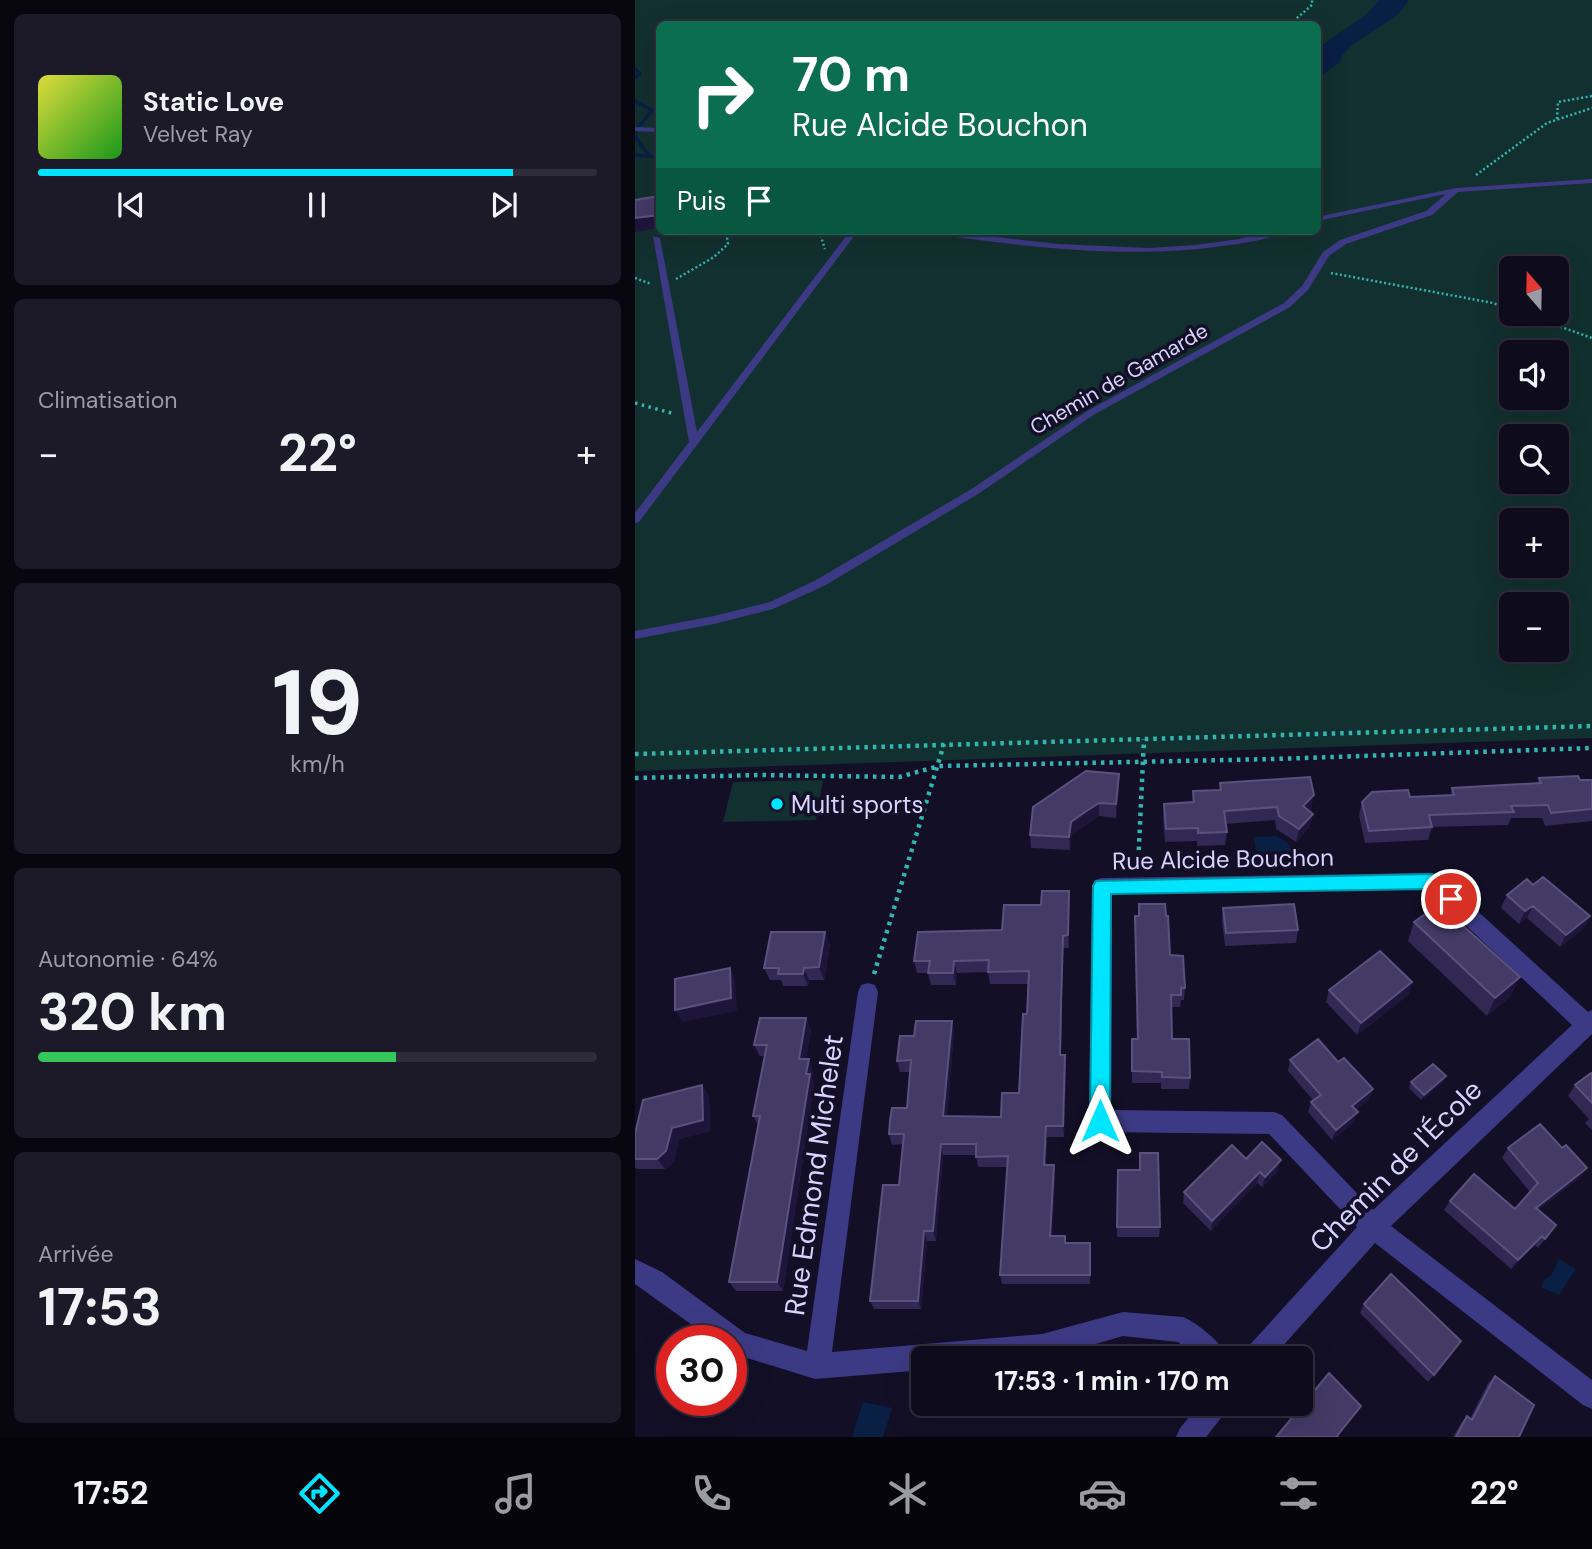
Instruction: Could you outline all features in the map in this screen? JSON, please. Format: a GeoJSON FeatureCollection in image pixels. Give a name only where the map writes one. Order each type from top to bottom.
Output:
{"type":"FeatureCollection","features":[{"type":"Feature","properties":{"kind":"street","name":"Rue Alcide Bouchon"},"geometry":{"type":"LineString","coordinates":[[1373,1227],[1274,1123],[1100,1121],[1102,886],[1431,881],[1590,1023]]}},
{"type":"Feature","properties":{"kind":"street","name":"Rue Edmond Michelet"},"geometry":{"type":"LineString","coordinates":[[815,1366],[822,1342],[868,992]]}},
{"type":"Feature","properties":{"kind":"street","name":"Chemin de l'École"},"geometry":{"type":"LineString","coordinates":[[1266,1346],[1373,1227],[1590,1023]]}},
{"type":"Feature","properties":{"kind":"street"},"geometry":{"type":"LineString","coordinates":[[1373,1227],[1592,1396]]}},
{"type":"Feature","properties":{"kind":"street"},"geometry":{"type":"LineString","coordinates":[[635,1271],[739,1345],[815,1366],[911,1358]]}},
{"type":"Feature","properties":{"kind":"street"},"geometry":{"type":"LineString","coordinates":[[1046,1346],[1123,1324],[1183,1330],[1201,1346]]}},
{"type":"Feature","properties":{"kind":"street"},"geometry":{"type":"LineString","coordinates":[[1189,1437],[1206,1416]]}},
{"type":"Feature","properties":{"kind":"lane"},"geometry":{"type":"LineString","coordinates":[[635,129],[656,130]]}},
{"type":"Feature","properties":{"kind":"lane"},"geometry":{"type":"LineString","coordinates":[[1321,218],[1456,190],[1592,181]]}},
{"type":"Feature","properties":{"kind":"lane","name":"Chemin de Gamarde"},"geometry":{"type":"LineString","coordinates":[[635,635],[714,620],[773,605],[820,583],[974,492],[1092,412],[1287,305],[1305,288],[1326,254],[1343,242],[1429,213],[1456,190]]}},
{"type":"Feature","properties":{"kind":"lane"},"geometry":{"type":"LineString","coordinates":[[635,520],[851,235]]}},
{"type":"Feature","properties":{"kind":"lane"},"geometry":{"type":"LineString","coordinates":[[964,235],[1065,245],[1152,249],[1208,247],[1266,235]]}},
{"type":"Feature","properties":{"kind":"lane"},"geometry":{"type":"LineString","coordinates":[[656,238],[694,443]]}},
{"type":"Feature","properties":{"kind":"path"},"geometry":{"type":"LineString","coordinates":[[1293,21],[1312,5],[1312,0]]}},
{"type":"Feature","properties":{"kind":"path"},"geometry":{"type":"LineString","coordinates":[[1557,119],[1558,102],[1592,96]]}},
{"type":"Feature","properties":{"kind":"path"},"geometry":{"type":"LineString","coordinates":[[1456,190],[1547,123],[1592,108]]}},
{"type":"Feature","properties":{"kind":"path"},"geometry":{"type":"LineString","coordinates":[[635,278],[649,284],[665,284],[714,257],[728,244],[727,235]]}},
{"type":"Feature","properties":{"kind":"path"},"geometry":{"type":"LineString","coordinates":[[1316,270],[1499,305]]}},
{"type":"Feature","properties":{"kind":"path"},"geometry":{"type":"LineString","coordinates":[[1558,326],[1592,338]]}},
{"type":"Feature","properties":{"kind":"path"},"geometry":{"type":"LineString","coordinates":[[635,403],[689,418]]}},
{"type":"Feature","properties":{"kind":"path"},"geometry":{"type":"LineString","coordinates":[[635,754],[1592,726]]}},
{"type":"Feature","properties":{"kind":"path"},"geometry":{"type":"LineString","coordinates":[[1137,885],[1144,739]]}},
{"type":"Feature","properties":{"kind":"path"},"geometry":{"type":"LineString","coordinates":[[868,992],[944,744]]}},
{"type":"Feature","properties":{"kind":"path"},"geometry":{"type":"LineString","coordinates":[[635,778],[760,775],[899,777],[939,766],[1592,748]]}},
{"type":"Feature","properties":{"kind":"green space"},"geometry":{"type":"Polygon","coordinates":[[[635,0],[1592,0],[1592,738],[635,771],[635,0]]]}},
{"type":"Feature","properties":{"kind":"green space"},"geometry":{"type":"Polygon","coordinates":[[[823,780],[816,820],[723,822],[733,782],[823,780]]]}},
{"type":"Feature","properties":{"kind":"water"},"geometry":{"type":"Polygon","coordinates":[[[1379,0],[1409,0],[1398,15],[1352,45],[1339,63],[1321,76],[1321,46],[1367,14],[1379,0]]]}},
{"type":"Feature","properties":{"kind":"water"},"geometry":{"type":"Polygon","coordinates":[[[1277,836],[1293,847],[1295,857],[1257,858],[1254,837],[1277,836]]]}},
{"type":"Feature","properties":{"kind":"water"},"geometry":{"type":"Polygon","coordinates":[[[1559,1259],[1576,1269],[1559,1295],[1541,1287],[1545,1279],[1551,1276],[1559,1259]]]}},
{"type":"Feature","properties":{"kind":"water"},"geometry":{"type":"Polygon","coordinates":[[[863,1402],[892,1408],[883,1437],[852,1437],[863,1402]]]}},
{"type":"Feature","properties":{"kind":"building"},"geometry":{"type":"Polygon","coordinates":[[[656,196],[656,215],[635,218],[635,200],[656,196]]]}},
{"type":"Feature","properties":{"kind":"building"},"geometry":{"type":"Polygon","coordinates":[[[1086,771],[1119,774],[1116,804],[1099,803],[1085,812],[1071,822],[1069,837],[1030,835],[1033,807],[1086,771]]]}},
{"type":"Feature","properties":{"kind":"building"},"geometry":{"type":"Polygon","coordinates":[[[1578,776],[1580,780],[1592,780],[1592,809],[1551,813],[1548,805],[1511,806],[1514,812],[1429,815],[1432,827],[1369,831],[1362,802],[1372,792],[1408,790],[1410,797],[1454,795],[1452,788],[1541,783],[1539,778],[1578,776]]]}},
{"type":"Feature","properties":{"kind":"building"},"geometry":{"type":"Polygon","coordinates":[[[1310,777],[1314,795],[1303,806],[1313,814],[1299,829],[1279,816],[1277,807],[1224,811],[1227,832],[1198,833],[1198,828],[1166,829],[1164,804],[1194,802],[1193,791],[1221,790],[1220,783],[1310,777]]]}},
{"type":"Feature","properties":{"kind":"building"},"geometry":{"type":"Polygon","coordinates":[[[1543,877],[1590,916],[1566,935],[1533,906],[1525,911],[1507,895],[1527,879],[1533,885],[1543,877]]]}},
{"type":"Feature","properties":{"kind":"building"},"geometry":{"type":"Polygon","coordinates":[[[1042,891],[1069,891],[1068,935],[1063,936],[1061,1004],[1060,1055],[1065,1055],[1063,1126],[1046,1126],[1044,1165],[1054,1165],[1050,1236],[1065,1236],[1065,1243],[1090,1243],[1090,1275],[1000,1275],[1008,1156],[976,1157],[976,1144],[941,1144],[933,1231],[924,1231],[918,1301],[870,1301],[883,1185],[899,1185],[904,1134],[889,1134],[890,1120],[892,1108],[907,1108],[911,1060],[897,1061],[900,1036],[914,1036],[916,1021],[952,1021],[943,1116],[1001,1117],[1002,1093],[1019,1093],[1023,1014],[1027,1014],[1029,971],[988,972],[989,960],[954,961],[953,973],[928,973],[930,961],[914,961],[918,932],[1002,930],[1004,905],[1041,905],[1042,891]]]}},
{"type":"Feature","properties":{"kind":"building"},"geometry":{"type":"Polygon","coordinates":[[[1139,904],[1165,904],[1170,955],[1183,956],[1185,988],[1181,988],[1181,995],[1171,995],[1172,1039],[1189,1039],[1190,1078],[1162,1077],[1162,1072],[1132,1071],[1132,1039],[1138,1039],[1135,916],[1139,916],[1139,904]]]}},
{"type":"Feature","properties":{"kind":"building"},"geometry":{"type":"Polygon","coordinates":[[[1294,904],[1298,930],[1226,933],[1223,908],[1294,904]]]}},
{"type":"Feature","properties":{"kind":"building"},"geometry":{"type":"Polygon","coordinates":[[[1439,904],[1520,977],[1495,998],[1414,922],[1439,904]]]}},
{"type":"Feature","properties":{"kind":"building"},"geometry":{"type":"Polygon","coordinates":[[[771,932],[825,932],[819,967],[804,968],[803,974],[778,974],[779,968],[764,968],[771,932]]]}},
{"type":"Feature","properties":{"kind":"building"},"geometry":{"type":"Polygon","coordinates":[[[1380,951],[1412,982],[1361,1023],[1329,990],[1380,951]]]}},
{"type":"Feature","properties":{"kind":"building"},"geometry":{"type":"Polygon","coordinates":[[[730,968],[731,998],[675,1010],[675,979],[730,968]]]}},
{"type":"Feature","properties":{"kind":"building"},"geometry":{"type":"Polygon","coordinates":[[[760,1018],[806,1018],[799,1059],[809,1059],[806,1074],[810,1074],[777,1282],[729,1282],[760,1116],[753,1116],[767,1045],[754,1045],[760,1018]]]}},
{"type":"Feature","properties":{"kind":"building"},"geometry":{"type":"Polygon","coordinates":[[[1318,1039],[1338,1062],[1344,1058],[1373,1089],[1352,1106],[1358,1112],[1336,1130],[1311,1102],[1321,1095],[1290,1060],[1318,1039]]]}},
{"type":"Feature","properties":{"kind":"building"},"geometry":{"type":"Polygon","coordinates":[[[1433,1064],[1446,1076],[1424,1095],[1411,1082],[1433,1064]]]}},
{"type":"Feature","properties":{"kind":"building"},"geometry":{"type":"Polygon","coordinates":[[[1592,1073],[1592,1103],[1575,1085],[1592,1073]]]}},
{"type":"Feature","properties":{"kind":"building"},"geometry":{"type":"Polygon","coordinates":[[[702,1085],[703,1120],[672,1128],[666,1151],[657,1159],[635,1159],[635,1134],[643,1100],[702,1085]]]}},
{"type":"Feature","properties":{"kind":"building"},"geometry":{"type":"Polygon","coordinates":[[[1540,1124],[1562,1148],[1566,1145],[1587,1168],[1536,1208],[1556,1225],[1545,1239],[1542,1236],[1518,1260],[1450,1201],[1474,1174],[1515,1209],[1538,1183],[1508,1148],[1540,1124]]]}},
{"type":"Feature","properties":{"kind":"building"},"geometry":{"type":"Polygon","coordinates":[[[1262,1142],[1281,1160],[1265,1177],[1260,1172],[1212,1221],[1184,1192],[1232,1145],[1246,1159],[1262,1142]]]}},
{"type":"Feature","properties":{"kind":"building"},"geometry":{"type":"Polygon","coordinates":[[[1140,1153],[1158,1153],[1160,1227],[1117,1227],[1118,1170],[1140,1170],[1140,1153]]]}},
{"type":"Feature","properties":{"kind":"building"},"geometry":{"type":"Polygon","coordinates":[[[1391,1274],[1461,1341],[1434,1375],[1364,1304],[1391,1274]]]}},
{"type":"Feature","properties":{"kind":"building"},"geometry":{"type":"Polygon","coordinates":[[[1329,1373],[1361,1406],[1338,1437],[1276,1437],[1293,1416],[1313,1416],[1313,1392],[1329,1373]]]}},
{"type":"Feature","properties":{"kind":"building"},"geometry":{"type":"Polygon","coordinates":[[[1495,1376],[1534,1405],[1519,1437],[1456,1437],[1467,1416],[1472,1420],[1495,1376]]]}},
{"type":"Feature","properties":{"kind":"waterway"},"geometry":{"type":"LineString","coordinates":[[635,69],[640,74],[635,77]]}},
{"type":"Feature","properties":{"kind":"waterway"},"geometry":{"type":"LineString","coordinates":[[635,101],[652,110],[635,132]]}},
{"type":"Feature","properties":{"kind":"waterway"},"geometry":{"type":"LineString","coordinates":[[635,136],[649,156]]}},
{"type":"Feature","properties":{"kind":"waterway"},"geometry":{"type":"LineString","coordinates":[[635,155],[656,157]]}},
{"type":"Feature","properties":{"kind":"place","name":"Multi sports"},"geometry":{"type":"Point","coordinates":[777,804]}},
{"type":"Feature","properties":{"kind":"route"},"geometry":{"type":"LineString","coordinates":[[1100,1121],[1102,886],[1431,881],[1451,899]]}}]}
